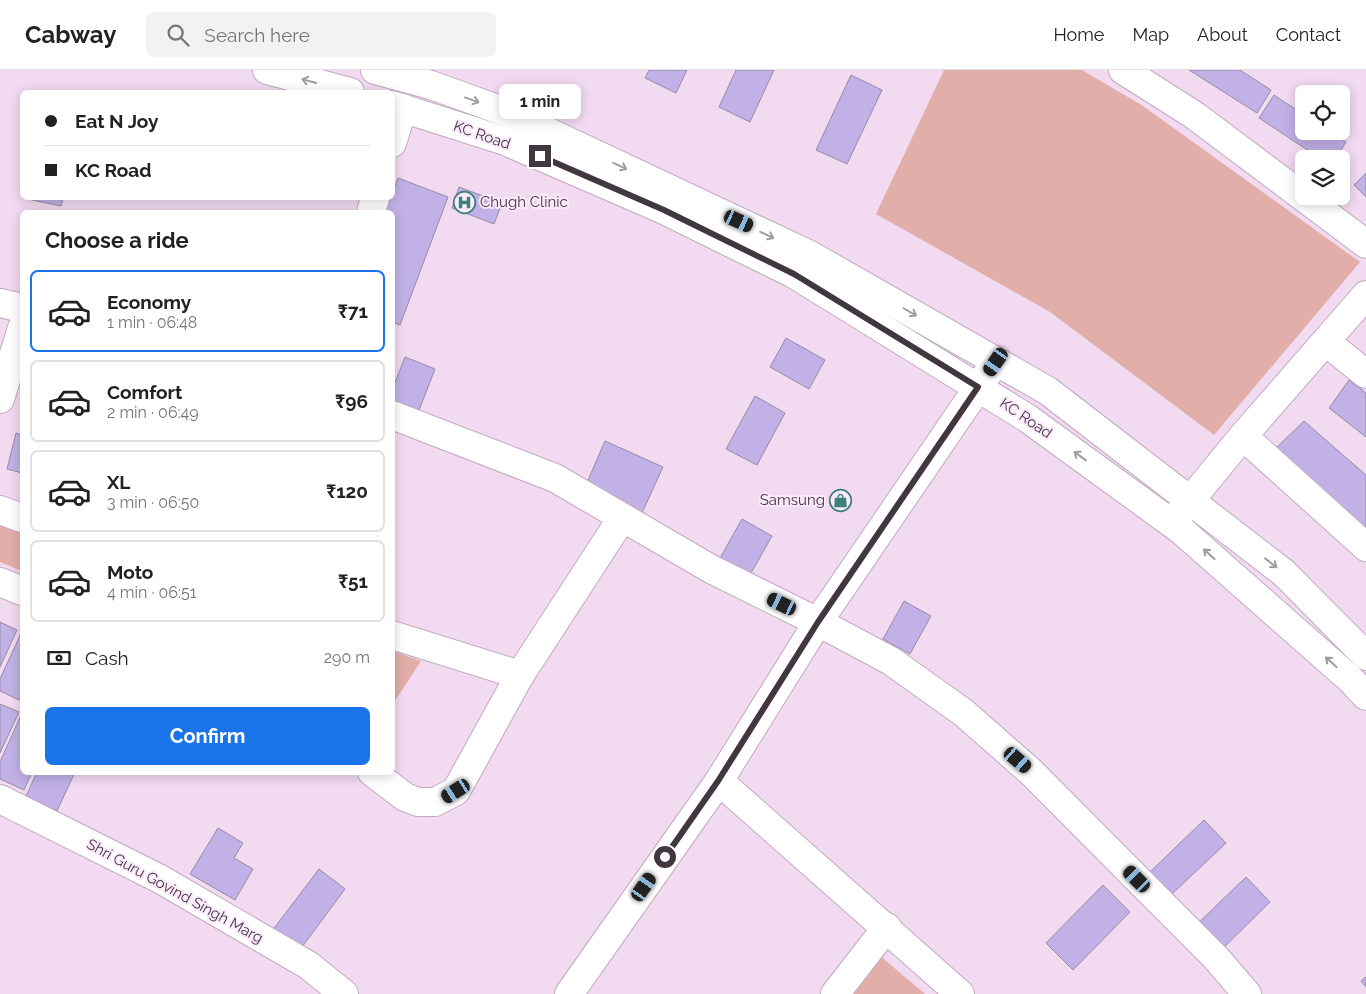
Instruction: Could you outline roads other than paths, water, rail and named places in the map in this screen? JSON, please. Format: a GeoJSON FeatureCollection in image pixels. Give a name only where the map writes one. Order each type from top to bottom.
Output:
{"type":"FeatureCollection","features":[{"type":"Feature","properties":{"kind":"street"},"geometry":{"type":"LineString","coordinates":[[267,70],[342,90]]}},
{"type":"Feature","properties":{"kind":"street"},"geometry":{"type":"LineString","coordinates":[[375,70],[431,85],[506,112],[810,255],[1048,392],[1284,573],[1366,656]]}},
{"type":"Feature","properties":{"kind":"street"},"geometry":{"type":"LineString","coordinates":[[407,70],[431,85]]}},
{"type":"Feature","properties":{"kind":"street"},"geometry":{"type":"LineString","coordinates":[[1123,70],[1161,80],[1194,115],[1366,244]]}},
{"type":"Feature","properties":{"kind":"street"},"geometry":{"type":"LineString","coordinates":[[395,125],[398,107]]}},
{"type":"Feature","properties":{"kind":"street","name":"KC Road"},"geometry":{"type":"LineString","coordinates":[[398,107],[505,141],[664,210],[794,274],[1027,418],[1172,523],[1342,672],[1366,696]]}},
{"type":"Feature","properties":{"kind":"street"},"geometry":{"type":"LineString","coordinates":[[1172,523],[1243,436],[1364,301]]}},
{"type":"Feature","properties":{"kind":"street"},"geometry":{"type":"LineString","coordinates":[[0,303],[20,308]]}},
{"type":"Feature","properties":{"kind":"street"},"geometry":{"type":"LineString","coordinates":[[0,400],[20,335]]}},
{"type":"Feature","properties":{"kind":"street"},"geometry":{"type":"LineString","coordinates":[[1326,342],[1366,374]]}},
{"type":"Feature","properties":{"kind":"street"},"geometry":{"type":"LineString","coordinates":[[569,994],[718,781],[818,622],[996,362]]}},
{"type":"Feature","properties":{"kind":"street"},"geometry":{"type":"LineString","coordinates":[[395,416],[555,478],[711,569],[818,622],[890,661],[964,713],[1031,772],[1217,960],[1247,994]]}},
{"type":"Feature","properties":{"kind":"street"},"geometry":{"type":"LineString","coordinates":[[1243,436],[1366,547]]}},
{"type":"Feature","properties":{"kind":"street"},"geometry":{"type":"LineString","coordinates":[[0,510],[20,517]]}},
{"type":"Feature","properties":{"kind":"street"},"geometry":{"type":"LineString","coordinates":[[376,775],[406,797],[418,802],[435,802],[456,791],[520,675],[622,518]]}},
{"type":"Feature","properties":{"kind":"street"},"geometry":{"type":"LineString","coordinates":[[0,582],[20,590]]}},
{"type":"Feature","properties":{"kind":"street"},"geometry":{"type":"LineString","coordinates":[[395,636],[520,675]]}},
{"type":"Feature","properties":{"kind":"street"},"geometry":{"type":"LineString","coordinates":[[718,781],[887,927],[960,994]]}},
{"type":"Feature","properties":{"kind":"street","name":"Shri Guru Govind Singh Marg"},"geometry":{"type":"LineString","coordinates":[[0,799],[160,880],[308,966],[344,994]]}},
{"type":"Feature","properties":{"kind":"street"},"geometry":{"type":"LineString","coordinates":[[835,994],[887,927]]}},
{"type":"Feature","properties":{"kind":"place","name":"Chugh Clinic"},"geometry":{"type":"Point","coordinates":[464,202]}},
{"type":"Feature","properties":{"kind":"place","name":"Samsung"},"geometry":{"type":"Point","coordinates":[841,500]}}]}
